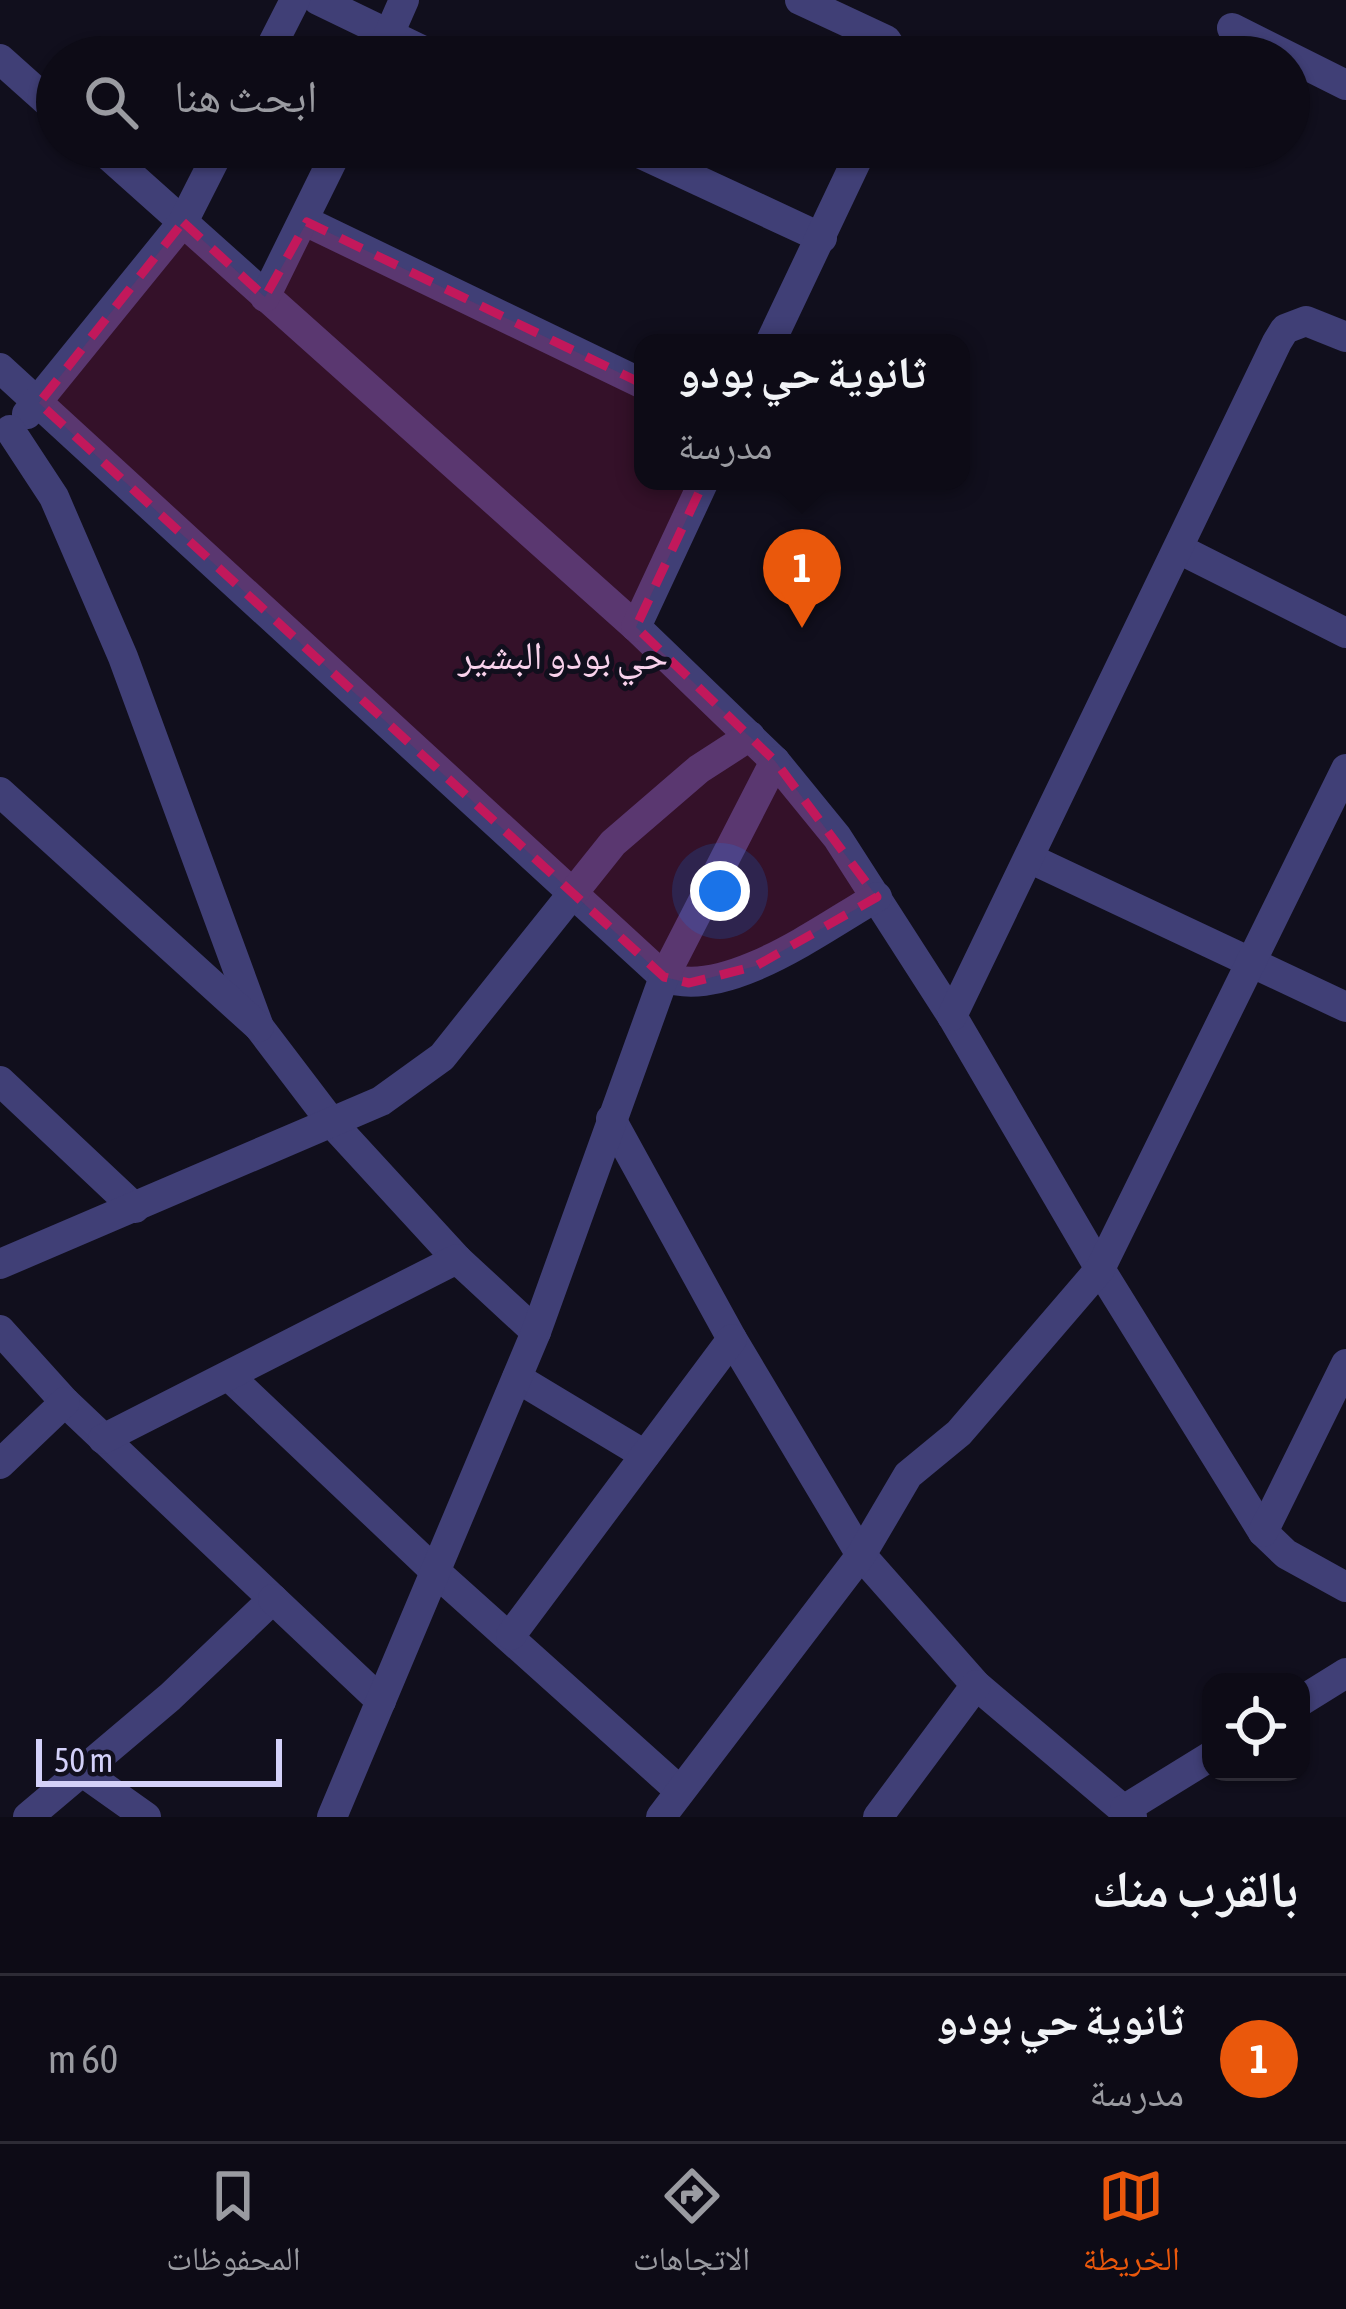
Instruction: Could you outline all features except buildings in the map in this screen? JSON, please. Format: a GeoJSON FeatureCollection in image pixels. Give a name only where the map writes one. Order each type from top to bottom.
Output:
{"type":"FeatureCollection","features":[{"type":"Feature","properties":{"kind":"street"},"geometry":{"type":"LineString","coordinates":[[277,36],[295,0]]}},
{"type":"Feature","properties":{"kind":"street"},"geometry":{"type":"LineString","coordinates":[[318,0],[370,36]]}},
{"type":"Feature","properties":{"kind":"street"},"geometry":{"type":"LineString","coordinates":[[388,36],[404,0]]}},
{"type":"Feature","properties":{"kind":"street"},"geometry":{"type":"LineString","coordinates":[[800,0],[877,36]]}},
{"type":"Feature","properties":{"kind":"street"},"geometry":{"type":"LineString","coordinates":[[1232,28],[1248,36]]}},
{"type":"Feature","properties":{"kind":"street"},"geometry":{"type":"LineString","coordinates":[[0,59],[36,91]]}},
{"type":"Feature","properties":{"kind":"street"},"geometry":{"type":"LineString","coordinates":[[1310,67],[1346,85]]}},
{"type":"Feature","properties":{"kind":"street"},"geometry":{"type":"LineString","coordinates":[[123,168],[636,628],[775,761],[838,837],[877,897],[1263,1532],[1286,1554],[1346,1587]]}},
{"type":"Feature","properties":{"kind":"street"},"geometry":{"type":"LineString","coordinates":[[210,168],[183,222],[39,404],[5,434],[54,497],[123,657],[259,1027]]}},
{"type":"Feature","properties":{"kind":"street"},"geometry":{"type":"LineString","coordinates":[[265,297],[307,222],[330,168]]}},
{"type":"Feature","properties":{"kind":"street"},"geometry":{"type":"LineString","coordinates":[[671,168],[822,238]]}},
{"type":"Feature","properties":{"kind":"street"},"geometry":{"type":"LineString","coordinates":[[774,334],[854,168]]}},
{"type":"Feature","properties":{"kind":"street"},"geometry":{"type":"LineString","coordinates":[[307,222],[634,380]]}},
{"type":"Feature","properties":{"kind":"street"},"geometry":{"type":"LineString","coordinates":[[952,1016],[1285,329],[1306,321],[1346,337]]}},
{"type":"Feature","properties":{"kind":"street"},"geometry":{"type":"LineString","coordinates":[[0,368],[664,976],[688,983],[756,966],[877,897]]}},
{"type":"Feature","properties":{"kind":"street"},"geometry":{"type":"LineString","coordinates":[[636,628],[700,490]]}},
{"type":"Feature","properties":{"kind":"street"},"geometry":{"type":"LineString","coordinates":[[1179,549],[1346,633]]}},
{"type":"Feature","properties":{"kind":"street"},"geometry":{"type":"LineString","coordinates":[[0,1264],[332,1124],[408,1085],[442,1057],[613,843],[650,809],[750,736]]}},
{"type":"Feature","properties":{"kind":"street"},"geometry":{"type":"LineString","coordinates":[[332,1817],[536,1332],[664,976],[775,761]]}},
{"type":"Feature","properties":{"kind":"street"},"geometry":{"type":"LineString","coordinates":[[661,1817],[861,1555],[908,1475],[959,1433],[1100,1269],[1346,769]]}},
{"type":"Feature","properties":{"kind":"street"},"geometry":{"type":"LineString","coordinates":[[0,792],[259,1027],[332,1124],[457,1259],[536,1332]]}},
{"type":"Feature","properties":{"kind":"street"},"geometry":{"type":"LineString","coordinates":[[1031,859],[1346,1007]]}},
{"type":"Feature","properties":{"kind":"street"},"geometry":{"type":"LineString","coordinates":[[0,1081],[135,1208]]}},
{"type":"Feature","properties":{"kind":"street"},"geometry":{"type":"LineString","coordinates":[[611,1119],[732,1339],[861,1555],[976,1684],[1129,1813],[1202,1762]]}},
{"type":"Feature","properties":{"kind":"street"},"geometry":{"type":"LineString","coordinates":[[103,1439],[457,1259]]}},
{"type":"Feature","properties":{"kind":"street"},"geometry":{"type":"LineString","coordinates":[[0,1330],[65,1402],[381,1701]]}},
{"type":"Feature","properties":{"kind":"street"},"geometry":{"type":"LineString","coordinates":[[511,1635],[732,1339]]}},
{"type":"Feature","properties":{"kind":"street"},"geometry":{"type":"LineString","coordinates":[[1263,1532],[1345,1371]]}},
{"type":"Feature","properties":{"kind":"street"},"geometry":{"type":"LineString","coordinates":[[230,1377],[437,1573],[680,1791]]}},
{"type":"Feature","properties":{"kind":"street"},"geometry":{"type":"LineString","coordinates":[[517,1378],[645,1455]]}},
{"type":"Feature","properties":{"kind":"street"},"geometry":{"type":"LineString","coordinates":[[0,1464],[65,1402]]}},
{"type":"Feature","properties":{"kind":"street"},"geometry":{"type":"LineString","coordinates":[[28,1817],[84,1773],[273,1599]]}},
{"type":"Feature","properties":{"kind":"street"},"geometry":{"type":"LineString","coordinates":[[1310,1695],[1346,1673]]}},
{"type":"Feature","properties":{"kind":"street"},"geometry":{"type":"LineString","coordinates":[[878,1817],[976,1684]]}},
{"type":"Feature","properties":{"kind":"street"},"geometry":{"type":"LineString","coordinates":[[84,1773],[146,1817]]}},
{"type":"Feature","properties":{"kind":"highlighted area"},"geometry":{"type":"Polygon","coordinates":[[[183,222],[265,297],[307,222],[730,426],[636,627],[775,761],[877,897],[756,966],[689,983],[664,977],[39,403],[183,222]]]}},
{"type":"Feature","properties":{"kind":"place","name":"ثانوية حي بودو"},"geometry":{"type":"Point","coordinates":[802,628]}},
{"type":"Feature","properties":{"kind":"district","name":"حي بودو البشير"},"geometry":{"type":"Point","coordinates":[563,655]}}]}
